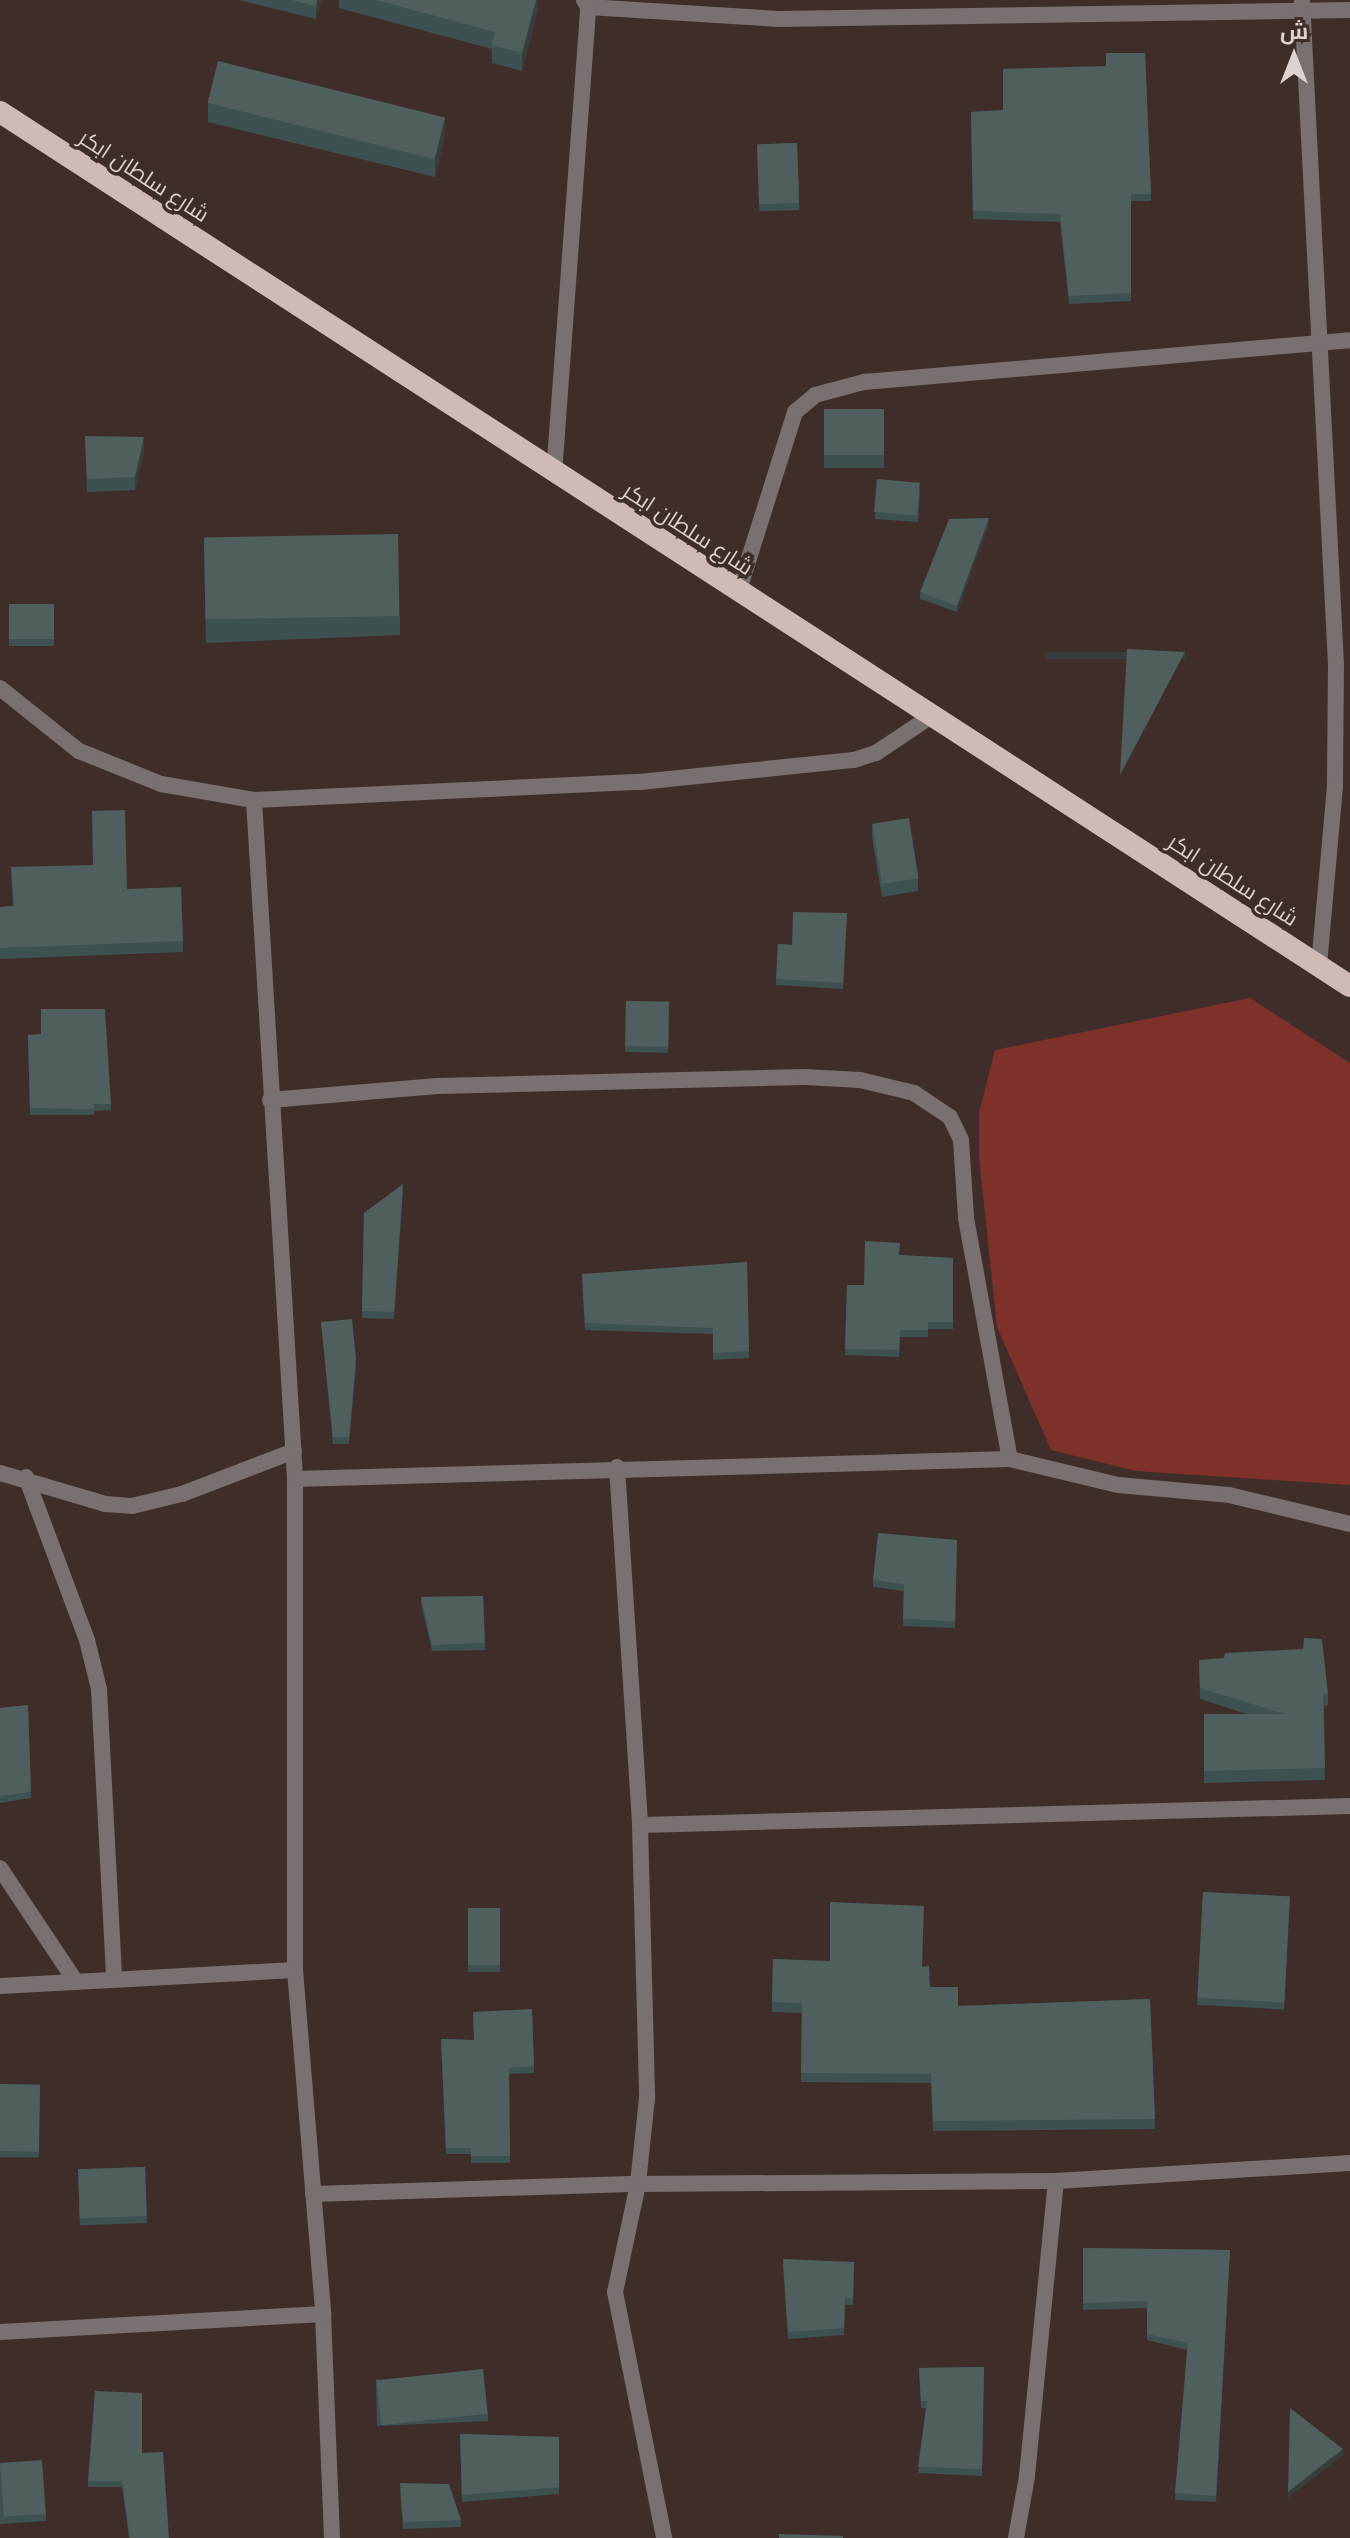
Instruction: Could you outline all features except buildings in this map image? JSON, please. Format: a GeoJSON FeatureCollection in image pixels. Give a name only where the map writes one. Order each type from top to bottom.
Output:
{"type":"FeatureCollection","features":[{"type":"Feature","properties":{"kind":"highway","name":"شارع سلطان ابكر"},"geometry":{"type":"LineString","coordinates":[[0,112],[554,474],[1350,986]]}},
{"type":"Feature","properties":{"kind":"street"},"geometry":{"type":"LineString","coordinates":[[554,474],[586,4],[778,19],[1302,6],[1350,10]]}},
{"type":"Feature","properties":{"kind":"street"},"geometry":{"type":"LineString","coordinates":[[1302,6],[1336,664],[1335,786],[1319,967]]}},
{"type":"Feature","properties":{"kind":"street"},"geometry":{"type":"LineString","coordinates":[[738,593],[787,431],[795,412],[815,395],[864,382],[1321,340],[1350,340]]}},
{"type":"Feature","properties":{"kind":"street"},"geometry":{"type":"LineString","coordinates":[[0,688],[79,751],[161,784],[254,800],[640,782],[854,760],[876,753],[930,717]]}},
{"type":"Feature","properties":{"kind":"street"},"geometry":{"type":"LineString","coordinates":[[254,800],[295,1479],[295,1970],[323,2314],[332,2538]]}},
{"type":"Feature","properties":{"kind":"street"},"geometry":{"type":"LineString","coordinates":[[270,1100],[437,1086],[805,1077],[860,1080],[914,1093],[950,1117],[961,1140],[966,1218],[1010,1459]]}},
{"type":"Feature","properties":{"kind":"street"},"geometry":{"type":"LineString","coordinates":[[0,1473],[26,1477],[105,1504],[132,1506],[171,1498],[294,1451]]}},
{"type":"Feature","properties":{"kind":"street"},"geometry":{"type":"LineString","coordinates":[[295,1479],[617,1467],[1010,1459],[1118,1485],[1229,1495],[1350,1524]]}},
{"type":"Feature","properties":{"kind":"street"},"geometry":{"type":"LineString","coordinates":[[617,1467],[640,1825],[647,2098],[638,2184],[615,2292],[664,2538]]}},
{"type":"Feature","properties":{"kind":"street"},"geometry":{"type":"LineString","coordinates":[[26,1477],[87,1640],[99,1689],[114,1980]]}},
{"type":"Feature","properties":{"kind":"street"},"geometry":{"type":"LineString","coordinates":[[640,1825],[1350,1806]]}},
{"type":"Feature","properties":{"kind":"street"},"geometry":{"type":"LineString","coordinates":[[0,1868],[76,1982]]}},
{"type":"Feature","properties":{"kind":"street"},"geometry":{"type":"LineString","coordinates":[[0,1986],[295,1970]]}},
{"type":"Feature","properties":{"kind":"street"},"geometry":{"type":"LineString","coordinates":[[313,2194],[638,2184],[1056,2181],[1350,2163]]}},
{"type":"Feature","properties":{"kind":"street"},"geometry":{"type":"LineString","coordinates":[[1016,2538],[1027,2476],[1056,2181]]}},
{"type":"Feature","properties":{"kind":"street"},"geometry":{"type":"LineString","coordinates":[[0,2332],[323,2314]]}},
{"type":"Feature","properties":{"kind":"shaded area"},"geometry":{"type":"Polygon","coordinates":[[[1250,998],[1350,1063],[1350,1485],[1136,1471],[1051,1450],[997,1327],[979,1157],[979,1113],[995,1050],[1250,998]]]}}]}
